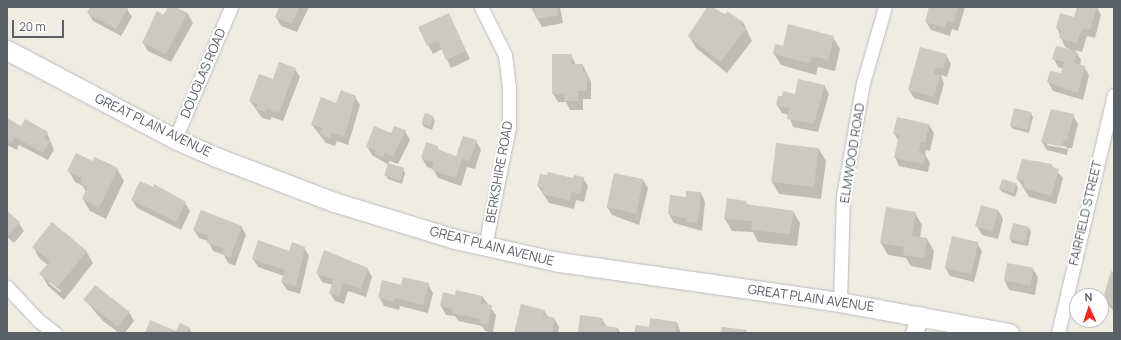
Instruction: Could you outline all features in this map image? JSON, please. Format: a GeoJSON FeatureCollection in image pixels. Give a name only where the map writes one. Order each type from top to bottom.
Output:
{"type":"FeatureCollection","features":[{"type":"Feature","properties":{"kind":"main road","name":"GREAT PLAIN AVENUE"},"geometry":{"type":"LineString","coordinates":[[7,50],[175,139],[334,202],[485,246],[559,262],[840,302],[920,315],[1009,333]]}},
{"type":"Feature","properties":{"kind":"street","name":"DOUGLAS ROAD"},"geometry":{"type":"LineString","coordinates":[[175,139],[231,7]]}},
{"type":"Feature","properties":{"kind":"street","name":"BERKSHIRE ROAD"},"geometry":{"type":"LineString","coordinates":[[480,7],[505,55],[509,87],[509,127],[485,246]]}},
{"type":"Feature","properties":{"kind":"street","name":"ELMWOOD ROAD"},"geometry":{"type":"LineString","coordinates":[[840,302],[843,196],[863,82],[885,7]]}},
{"type":"Feature","properties":{"kind":"street","name":"FAIRFIELD STREET"},"geometry":{"type":"LineString","coordinates":[[1058,333],[1114,94]]}},
{"type":"Feature","properties":{"kind":"street"},"geometry":{"type":"LineString","coordinates":[[7,287],[39,321],[55,333]]}},
{"type":"Feature","properties":{"kind":"street"},"geometry":{"type":"LineString","coordinates":[[914,333],[920,315]]}},
{"type":"Feature","properties":{"kind":"building"},"geometry":{"type":"Polygon","coordinates":[[[90,7],[128,8],[116,29],[87,13],[90,7]]]}},
{"type":"Feature","properties":{"kind":"building"},"geometry":{"type":"Polygon","coordinates":[[[168,7],[175,7],[188,13],[166,54],[142,43],[157,11],[164,15],[168,7]]]}},
{"type":"Feature","properties":{"kind":"building"},"geometry":{"type":"Polygon","coordinates":[[[279,7],[302,7],[299,8],[292,24],[275,17],[279,7]]]}},
{"type":"Feature","properties":{"kind":"building"},"geometry":{"type":"Polygon","coordinates":[[[534,7],[557,7],[558,15],[536,19],[534,7]]]}},
{"type":"Feature","properties":{"kind":"building"},"geometry":{"type":"Polygon","coordinates":[[[707,7],[713,7],[725,15],[727,11],[743,22],[741,25],[746,29],[720,62],[688,36],[707,7]]]}},
{"type":"Feature","properties":{"kind":"building"},"geometry":{"type":"Polygon","coordinates":[[[929,7],[958,7],[954,23],[947,21],[945,28],[925,22],[929,7]]]}},
{"type":"Feature","properties":{"kind":"building"},"geometry":{"type":"Polygon","coordinates":[[[1077,7],[1097,7],[1090,30],[1082,28],[1077,44],[1059,38],[1061,30],[1056,28],[1060,13],[1074,17],[1077,7]]]}},
{"type":"Feature","properties":{"kind":"building"},"geometry":{"type":"Polygon","coordinates":[[[449,13],[466,51],[446,60],[438,41],[427,46],[418,27],[449,13]]]}},
{"type":"Feature","properties":{"kind":"building"},"geometry":{"type":"Polygon","coordinates":[[[788,24],[834,36],[828,60],[811,56],[809,63],[773,54],[775,44],[783,46],[788,24]]]}},
{"type":"Feature","properties":{"kind":"building"},"geometry":{"type":"Polygon","coordinates":[[[1056,46],[1077,51],[1074,63],[1085,66],[1078,93],[1047,82],[1050,71],[1061,73],[1064,62],[1052,59],[1056,46]]]}},
{"type":"Feature","properties":{"kind":"building"},"geometry":{"type":"Polygon","coordinates":[[[920,47],[947,54],[943,69],[936,67],[934,74],[940,75],[934,97],[908,90],[920,47]]]}},
{"type":"Feature","properties":{"kind":"building"},"geometry":{"type":"Polygon","coordinates":[[[552,54],[572,54],[572,64],[583,64],[583,72],[587,72],[587,91],[578,91],[578,101],[564,101],[564,94],[552,94],[552,54]]]}},
{"type":"Feature","properties":{"kind":"building"},"geometry":{"type":"Polygon","coordinates":[[[279,62],[296,68],[279,113],[267,109],[265,112],[256,109],[258,104],[249,101],[259,74],[273,79],[279,62]]]}},
{"type":"Feature","properties":{"kind":"building"},"geometry":{"type":"Polygon","coordinates":[[[798,79],[825,85],[814,124],[787,119],[789,108],[776,105],[778,96],[782,96],[783,91],[795,94],[798,79]]]}},
{"type":"Feature","properties":{"kind":"building"},"geometry":{"type":"Polygon","coordinates":[[[341,90],[356,96],[344,137],[332,133],[330,138],[320,134],[322,128],[311,125],[321,97],[336,103],[341,90]]]}},
{"type":"Feature","properties":{"kind":"building"},"geometry":{"type":"Polygon","coordinates":[[[1014,108],[1032,112],[1027,130],[1010,126],[1014,108]]]}},
{"type":"Feature","properties":{"kind":"building"},"geometry":{"type":"Polygon","coordinates":[[[1051,109],[1074,114],[1067,140],[1064,140],[1062,147],[1041,142],[1051,109]]]}},
{"type":"Feature","properties":{"kind":"building"},"geometry":{"type":"Polygon","coordinates":[[[425,113],[434,116],[430,126],[422,123],[425,113]]]}},
{"type":"Feature","properties":{"kind":"building"},"geometry":{"type":"Polygon","coordinates":[[[897,117],[929,124],[925,143],[921,142],[919,152],[926,154],[923,164],[894,158],[899,135],[893,134],[897,117]]]}},
{"type":"Feature","properties":{"kind":"building"},"geometry":{"type":"Polygon","coordinates":[[[7,118],[21,126],[25,119],[48,132],[44,138],[50,141],[43,153],[15,137],[12,142],[7,140],[7,118]]]}},
{"type":"Feature","properties":{"kind":"building"},"geometry":{"type":"Polygon","coordinates":[[[374,126],[391,133],[394,126],[406,130],[393,156],[385,153],[383,157],[375,154],[376,150],[366,147],[374,126]]]}},
{"type":"Feature","properties":{"kind":"building"},"geometry":{"type":"Polygon","coordinates":[[[463,136],[477,140],[470,161],[462,159],[456,178],[432,170],[434,162],[421,158],[426,142],[438,146],[437,149],[456,156],[463,136]]]}},
{"type":"Feature","properties":{"kind":"building"},"geometry":{"type":"Polygon","coordinates":[[[776,143],[819,148],[814,187],[771,182],[776,143]]]}},
{"type":"Feature","properties":{"kind":"building"},"geometry":{"type":"Polygon","coordinates":[[[76,153],[93,161],[95,157],[118,168],[99,208],[82,199],[88,187],[80,183],[82,178],[67,171],[76,153]]]}},
{"type":"Feature","properties":{"kind":"building"},"geometry":{"type":"Polygon","coordinates":[[[1022,159],[1052,164],[1051,167],[1059,169],[1051,196],[1023,188],[1025,181],[1016,179],[1022,159]]]}},
{"type":"Feature","properties":{"kind":"building"},"geometry":{"type":"Polygon","coordinates":[[[388,163],[404,168],[400,180],[384,175],[388,163]]]}},
{"type":"Feature","properties":{"kind":"building"},"geometry":{"type":"Polygon","coordinates":[[[548,172],[573,178],[574,175],[584,177],[580,194],[572,192],[570,201],[543,194],[544,188],[537,186],[540,174],[547,175],[548,172]]]}},
{"type":"Feature","properties":{"kind":"building"},"geometry":{"type":"Polygon","coordinates":[[[614,173],[643,179],[636,213],[607,207],[614,173]]]}},
{"type":"Feature","properties":{"kind":"building"},"geometry":{"type":"Polygon","coordinates":[[[1002,179],[1016,183],[1014,193],[999,189],[1002,179]]]}},
{"type":"Feature","properties":{"kind":"building"},"geometry":{"type":"Polygon","coordinates":[[[140,181],[153,187],[154,184],[186,202],[176,222],[131,200],[140,181]]]}},
{"type":"Feature","properties":{"kind":"building"},"geometry":{"type":"Polygon","coordinates":[[[686,191],[701,192],[698,223],[687,222],[687,219],[668,214],[670,195],[686,197],[686,191]]]}},
{"type":"Feature","properties":{"kind":"building"},"geometry":{"type":"Polygon","coordinates":[[[727,198],[746,201],[746,204],[794,211],[790,234],[751,230],[752,221],[724,219],[727,198]]]}},
{"type":"Feature","properties":{"kind":"building"},"geometry":{"type":"Polygon","coordinates":[[[981,205],[998,210],[992,231],[975,226],[981,205]]]}},
{"type":"Feature","properties":{"kind":"building"},"geometry":{"type":"Polygon","coordinates":[[[886,207],[916,212],[912,236],[927,238],[924,258],[903,255],[904,247],[880,243],[886,207]]]}},
{"type":"Feature","properties":{"kind":"building"},"geometry":{"type":"Polygon","coordinates":[[[201,210],[242,226],[230,258],[222,254],[224,249],[207,243],[209,236],[193,230],[201,210]]]}},
{"type":"Feature","properties":{"kind":"building"},"geometry":{"type":"Polygon","coordinates":[[[7,211],[20,222],[9,235],[7,234],[7,211]]]}},
{"type":"Feature","properties":{"kind":"building"},"geometry":{"type":"Polygon","coordinates":[[[52,222],[87,251],[57,288],[39,274],[50,261],[32,247],[52,222]]]}},
{"type":"Feature","properties":{"kind":"building"},"geometry":{"type":"Polygon","coordinates":[[[1013,223],[1029,227],[1025,242],[1009,239],[1013,223]]]}},
{"type":"Feature","properties":{"kind":"building"},"geometry":{"type":"Polygon","coordinates":[[[952,236],[978,242],[971,274],[945,268],[952,236]]]}},
{"type":"Feature","properties":{"kind":"building"},"geometry":{"type":"Polygon","coordinates":[[[258,240],[289,251],[292,242],[305,247],[296,286],[281,282],[285,270],[252,259],[258,240]]]}},
{"type":"Feature","properties":{"kind":"building"},"geometry":{"type":"Polygon","coordinates":[[[324,250],[368,268],[361,289],[343,283],[339,296],[329,293],[334,279],[316,274],[324,250]]]}},
{"type":"Feature","properties":{"kind":"building"},"geometry":{"type":"Polygon","coordinates":[[[1007,263],[1034,268],[1030,285],[1004,281],[1007,263]]]}},
{"type":"Feature","properties":{"kind":"building"},"geometry":{"type":"Polygon","coordinates":[[[1111,271],[1114,272],[1114,306],[1109,304],[1109,288],[1106,288],[1111,271]]]}},
{"type":"Feature","properties":{"kind":"building"},"geometry":{"type":"Polygon","coordinates":[[[403,277],[429,283],[423,305],[395,298],[394,302],[378,298],[382,280],[401,285],[403,277]]]}},
{"type":"Feature","properties":{"kind":"building"},"geometry":{"type":"Polygon","coordinates":[[[95,285],[130,312],[118,327],[83,300],[95,285]]]}},
{"type":"Feature","properties":{"kind":"building"},"geometry":{"type":"Polygon","coordinates":[[[456,290],[482,296],[481,303],[492,305],[488,325],[479,323],[480,319],[452,313],[452,309],[440,306],[443,292],[455,295],[456,290]]]}},
{"type":"Feature","properties":{"kind":"building"},"geometry":{"type":"Polygon","coordinates":[[[521,304],[544,310],[543,315],[555,318],[552,333],[514,333],[521,304]]]}},
{"type":"Feature","properties":{"kind":"building"},"geometry":{"type":"Polygon","coordinates":[[[580,315],[603,318],[602,325],[618,328],[618,333],[578,333],[580,315]]]}},
{"type":"Feature","properties":{"kind":"building"},"geometry":{"type":"Polygon","coordinates":[[[650,318],[677,322],[676,333],[634,333],[636,325],[649,327],[650,318]]]}},
{"type":"Feature","properties":{"kind":"building"},"geometry":{"type":"Polygon","coordinates":[[[150,320],[176,331],[180,323],[189,327],[187,333],[145,333],[150,320]]]}},
{"type":"Feature","properties":{"kind":"building"},"geometry":{"type":"Polygon","coordinates":[[[722,327],[747,330],[746,333],[721,333],[722,327]]]}}]}
